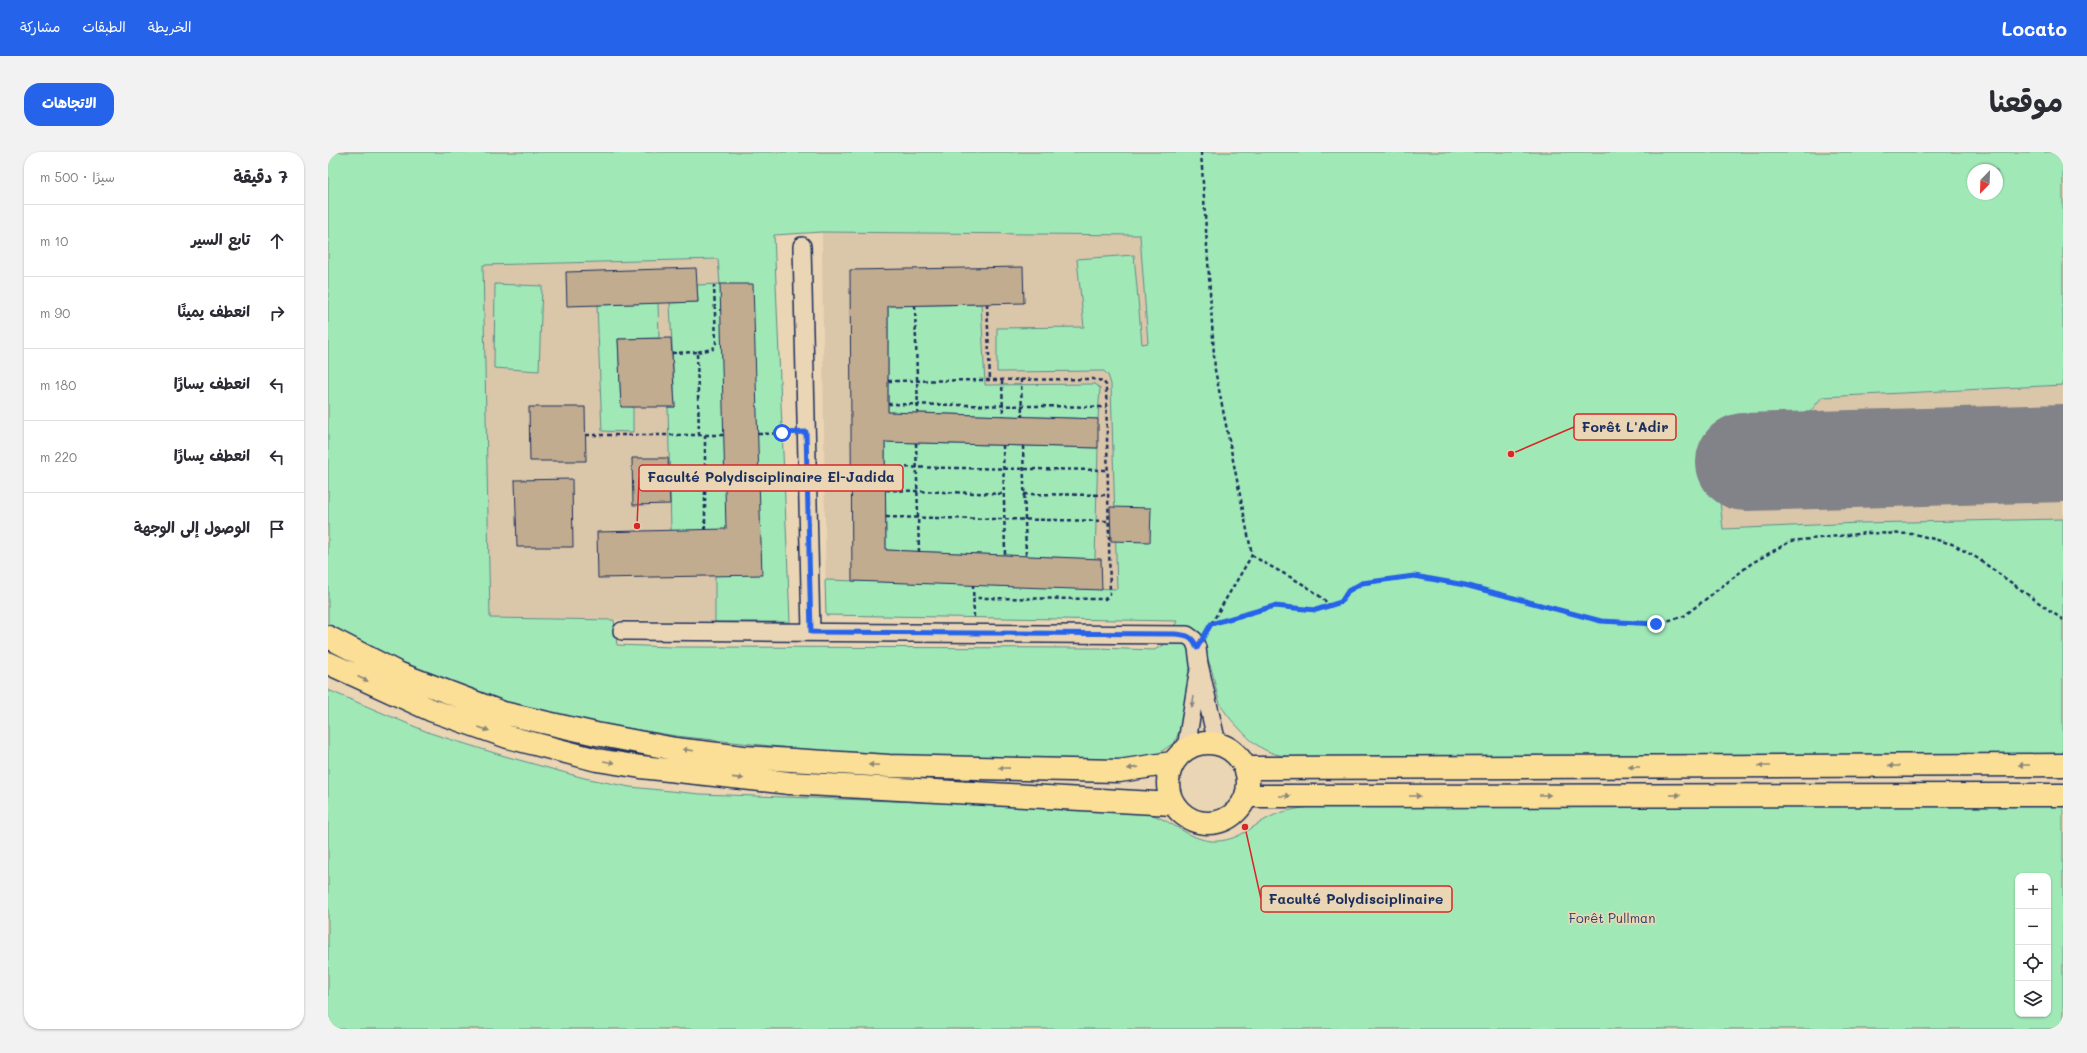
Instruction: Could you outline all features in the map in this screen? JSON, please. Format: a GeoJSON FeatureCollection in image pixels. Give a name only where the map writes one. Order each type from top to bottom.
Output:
{"type":"FeatureCollection","features":[{"type":"Feature","properties":{"kind":"highway"},"geometry":{"type":"LineString","coordinates":[[328,637],[400,674],[503,712],[581,731],[675,749],[743,757],[890,766],[1119,770],[1179,756],[1201,743],[1217,743],[1229,748],[1239,757],[1245,768],[1248,782],[1246,796],[1238,809],[1227,818],[1212,823],[1197,822],[1183,815],[1173,804],[1168,791],[1167,776],[1179,756]]}},
{"type":"Feature","properties":{"kind":"highway"},"geometry":{"type":"LineString","coordinates":[[328,663],[431,710],[508,737],[597,760],[641,767],[789,783],[1173,804]]}},
{"type":"Feature","properties":{"kind":"highway"},"geometry":{"type":"LineString","coordinates":[[1245,768],[2063,765]]}},
{"type":"Feature","properties":{"kind":"highway"},"geometry":{"type":"LineString","coordinates":[[1246,796],[2063,795]]}},
{"type":"Feature","properties":{"kind":"street"},"geometry":{"type":"LineString","coordinates":[[802,246],[811,632]]}},
{"type":"Feature","properties":{"kind":"street"},"geometry":{"type":"LineString","coordinates":[[622,631],[1188,635],[1194,640],[1217,743]]}},
{"type":"Feature","properties":{"kind":"street"},"geometry":{"type":"LineString","coordinates":[[1179,756],[1198,656]]}},
{"type":"Feature","properties":{"kind":"path"},"geometry":{"type":"LineString","coordinates":[[1198,656],[1211,624],[1252,555],[1215,370],[1201,152]]}},
{"type":"Feature","properties":{"kind":"path"},"geometry":{"type":"LineString","coordinates":[[672,353],[697,352],[713,349],[716,343],[714,285]]}},
{"type":"Feature","properties":{"kind":"path"},"geometry":{"type":"LineString","coordinates":[[987,304],[990,380]]}},
{"type":"Feature","properties":{"kind":"path"},"geometry":{"type":"LineString","coordinates":[[915,306],[918,413]]}},
{"type":"Feature","properties":{"kind":"path"},"geometry":{"type":"LineString","coordinates":[[697,352],[700,435]]}},
{"type":"Feature","properties":{"kind":"path"},"geometry":{"type":"LineString","coordinates":[[888,381],[1093,379],[1103,381],[1106,384],[1110,595],[1105,600],[974,598]]}},
{"type":"Feature","properties":{"kind":"path"},"geometry":{"type":"LineString","coordinates":[[1002,380],[1003,416]]}},
{"type":"Feature","properties":{"kind":"path"},"geometry":{"type":"LineString","coordinates":[[1021,380],[1022,416]]}},
{"type":"Feature","properties":{"kind":"path"},"geometry":{"type":"LineString","coordinates":[[888,404],[1106,407]]}},
{"type":"Feature","properties":{"kind":"path"},"geometry":{"type":"LineString","coordinates":[[758,434],[806,432]]}},
{"type":"Feature","properties":{"kind":"path"},"geometry":{"type":"LineString","coordinates":[[586,435],[723,435]]}},
{"type":"Feature","properties":{"kind":"path"},"geometry":{"type":"LineString","coordinates":[[704,435],[705,529]]}},
{"type":"Feature","properties":{"kind":"path"},"geometry":{"type":"LineString","coordinates":[[916,443],[919,552]]}},
{"type":"Feature","properties":{"kind":"path"},"geometry":{"type":"LineString","coordinates":[[1003,445],[1005,555]]}},
{"type":"Feature","properties":{"kind":"path"},"geometry":{"type":"LineString","coordinates":[[1023,446],[1026,556]]}},
{"type":"Feature","properties":{"kind":"path"},"geometry":{"type":"LineString","coordinates":[[885,467],[1107,470]]}},
{"type":"Feature","properties":{"kind":"path"},"geometry":{"type":"LineString","coordinates":[[886,490],[1004,494]]}},
{"type":"Feature","properties":{"kind":"path"},"geometry":{"type":"LineString","coordinates":[[1024,494],[1107,495]]}},
{"type":"Feature","properties":{"kind":"path"},"geometry":{"type":"LineString","coordinates":[[886,517],[1108,521]]}},
{"type":"Feature","properties":{"kind":"path"},"geometry":{"type":"LineString","coordinates":[[1211,624],[1274,606],[1316,610],[1341,602],[1348,591],[1362,583],[1414,576],[1465,585],[1601,621],[1656,624],[1684,616],[1752,563],[1791,541],[1867,533],[1916,534],[1952,544],[2001,574],[2063,620]]}},
{"type":"Feature","properties":{"kind":"path"},"geometry":{"type":"LineString","coordinates":[[1252,555],[1270,568],[1303,583],[1322,597],[1330,606]]}},
{"type":"Feature","properties":{"kind":"path"},"geometry":{"type":"LineString","coordinates":[[973,585],[974,633]]}},
{"type":"Feature","properties":{"kind":"shaded area"},"geometry":{"type":"Polygon","coordinates":[[[822,232],[1140,235],[1154,414],[1177,621],[826,615],[822,232]]]}},
{"type":"Feature","properties":{"kind":"shaded area"},"geometry":{"type":"Polygon","coordinates":[[[775,258],[790,622],[490,618],[482,265],[775,258]]]}},
{"type":"Feature","properties":{"kind":"shaded area"},"geometry":{"type":"Polygon","coordinates":[[[2063,385],[2063,519],[1860,523],[1722,529],[1720,502],[1733,477],[1761,443],[1796,429],[1821,397],[2063,385]]]}},
{"type":"Feature","properties":{"kind":"green space"},"geometry":{"type":"Polygon","coordinates":[[[328,152],[2063,152],[2063,385],[1822,397],[1796,429],[1761,443],[1733,477],[1720,502],[1723,529],[1860,523],[2063,519],[2063,757],[1311,759],[1288,757],[1263,749],[1255,744],[1228,716],[1220,703],[1210,666],[1205,654],[1189,675],[1183,721],[1175,742],[1158,754],[1133,760],[856,755],[676,736],[577,720],[490,699],[355,642],[328,629],[328,152]],[[822,232],[774,235],[790,622],[715,622],[715,576],[671,530],[668,407],[675,407],[670,303],[698,302],[697,285],[720,284],[718,259],[483,265],[490,618],[614,620],[617,645],[672,647],[1098,648],[1154,650],[1164,645],[1177,621],[826,615],[825,580],[1117,589],[1111,384],[1108,375],[1104,371],[997,372],[997,328],[1084,327],[1077,259],[1134,255],[1142,344],[1148,343],[1140,235],[822,232]]]}},
{"type":"Feature","properties":{"kind":"green space"},"geometry":{"type":"Polygon","coordinates":[[[495,284],[542,286],[539,371],[494,368],[495,284]]]}},
{"type":"Feature","properties":{"kind":"green space"},"geometry":{"type":"Polygon","coordinates":[[[658,303],[659,338],[618,339],[621,406],[633,407],[633,432],[602,431],[597,305],[658,303]]]}},
{"type":"Feature","properties":{"kind":"green space"},"geometry":{"type":"Polygon","coordinates":[[[981,304],[985,385],[1095,384],[1100,388],[1098,419],[888,412],[888,306],[981,304]]]}},
{"type":"Feature","properties":{"kind":"green space"},"geometry":{"type":"Polygon","coordinates":[[[885,442],[1098,448],[1095,559],[886,550],[885,442]]]}},
{"type":"Feature","properties":{"kind":"green space","name":"Forêt Pullman"},"geometry":{"type":"Polygon","coordinates":[[[328,690],[430,733],[501,755],[584,778],[630,787],[700,794],[1139,811],[1149,813],[1160,818],[1195,837],[1211,841],[1231,839],[1271,817],[1287,811],[1334,806],[2063,805],[2063,1029],[328,1029],[328,690]]]}},
{"type":"Feature","properties":{"kind":"building"},"geometry":{"type":"Polygon","coordinates":[[[1023,267],[1024,303],[888,306],[888,412],[1098,419],[1098,448],[885,442],[886,550],[1101,559],[1102,590],[852,581],[850,270],[1023,267]]]}},
{"type":"Feature","properties":{"kind":"building"},"geometry":{"type":"Polygon","coordinates":[[[696,268],[698,302],[567,306],[566,272],[696,268]]]}},
{"type":"Feature","properties":{"kind":"building"},"geometry":{"type":"Polygon","coordinates":[[[720,284],[753,284],[762,575],[598,578],[597,532],[726,529],[720,284]]]}},
{"type":"Feature","properties":{"kind":"building"},"geometry":{"type":"Polygon","coordinates":[[[671,338],[675,407],[621,407],[618,339],[671,338]]]}},
{"type":"Feature","properties":{"kind":"building"},"geometry":{"type":"Polygon","coordinates":[[[529,407],[585,407],[586,461],[530,461],[529,407]]]}},
{"type":"Feature","properties":{"kind":"building"},"geometry":{"type":"Polygon","coordinates":[[[632,458],[668,458],[670,504],[633,505],[632,458]]]}},
{"type":"Feature","properties":{"kind":"building"},"geometry":{"type":"Polygon","coordinates":[[[572,479],[573,547],[517,547],[515,480],[572,479]]]}},
{"type":"Feature","properties":{"kind":"building"},"geometry":{"type":"Polygon","coordinates":[[[1110,507],[1151,508],[1150,542],[1111,541],[1110,507]]]}},
{"type":"Feature","properties":{"kind":"runway"},"geometry":{"type":"LineString","coordinates":[[1745,462],[2063,453]]}},
{"type":"Feature","properties":{"kind":"place","name":"Forêt L'Adir"},"geometry":{"type":"Point","coordinates":[1511,454]}},
{"type":"Feature","properties":{"kind":"place","name":"Faculté Polydisciplinaire El-Jadida"},"geometry":{"type":"Point","coordinates":[637,526]}},
{"type":"Feature","properties":{"kind":"place","name":"Faculté Polydisciplinaire"},"geometry":{"type":"Point","coordinates":[1245,827]}},
{"type":"Feature","properties":{"kind":"route"},"geometry":{"type":"LineString","coordinates":[[782,433],[806,432],[811,632],[1175,634],[1188,635],[1194,640],[1197,648],[1211,624],[1233,619],[1274,606],[1316,610],[1341,602],[1348,591],[1362,583],[1414,576],[1465,585],[1601,621],[1656,624]]}}]}
